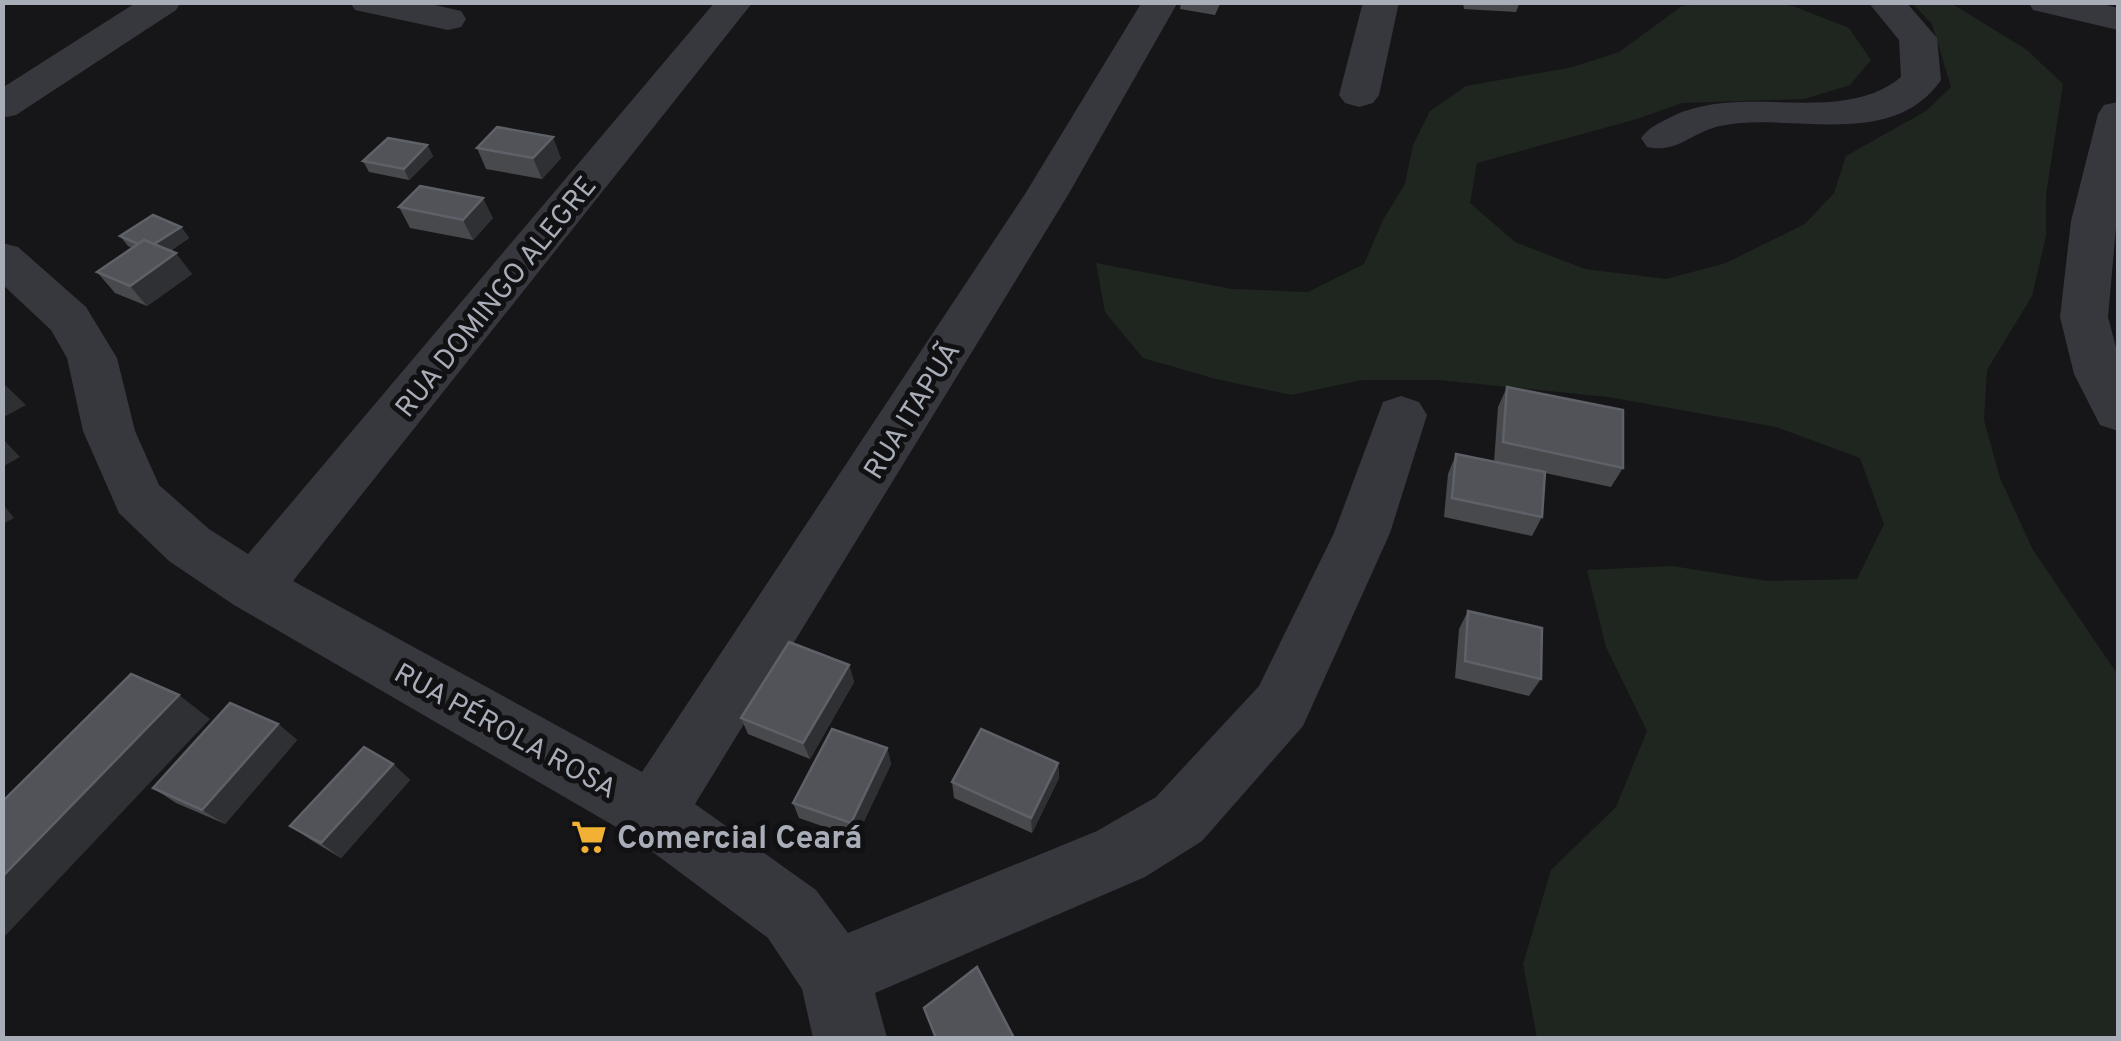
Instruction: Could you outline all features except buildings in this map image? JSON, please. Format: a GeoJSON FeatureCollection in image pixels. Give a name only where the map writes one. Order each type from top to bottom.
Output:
{"type":"FeatureCollection","features":[{"type":"Feature","properties":{"kind":"street"},"geometry":{"type":"LineString","coordinates":[[2,106],[164,2]]}},
{"type":"Feature","properties":{"kind":"street"},"geometry":{"type":"LineString","coordinates":[[368,2],[448,19]]}},
{"type":"Feature","properties":{"kind":"street","name":"RUA DOMINGO ALEGRE"},"geometry":{"type":"LineString","coordinates":[[254,588],[735,2]]}},
{"type":"Feature","properties":{"kind":"street","name":"RUA ITAPUÃ"},"geometry":{"type":"LineString","coordinates":[[653,813],[1016,243],[1160,2]]}},
{"type":"Feature","properties":{"kind":"street"},"geometry":{"type":"LineString","coordinates":[[1359,96],[1381,2]]}},
{"type":"Feature","properties":{"kind":"street"},"geometry":{"type":"LineString","coordinates":[[1662,138],[1696,119],[1720,114],[1829,113],[1888,102],[1914,88],[1921,80],[1918,38],[1886,2]]}},
{"type":"Feature","properties":{"kind":"street"},"geometry":{"type":"LineString","coordinates":[[2046,2],[2118,18]]}},
{"type":"Feature","properties":{"kind":"street"},"geometry":{"type":"LineString","coordinates":[[2118,114],[2092,220],[2084,317],[2100,374],[2118,412]]}},
{"type":"Feature","properties":{"kind":"street","name":"RUA PÉROLA ROSA"},"geometry":{"type":"LineString","coordinates":[[2,258],[69,319],[92,358],[109,431],[138,498],[189,545],[254,588],[653,813],[792,914],[842,1006],[1179,818],[1281,706],[1362,534],[1402,415]]}},
{"type":"Feature","properties":{"kind":"shaded area"},"geometry":{"type":"Polygon","coordinates":[[[1771,2],[1793,6],[1849,28],[1871,60],[1850,85],[1805,99],[1682,103],[1477,163],[1470,203],[1515,242],[1585,269],[1666,279],[1726,263],[1805,224],[1834,193],[1846,156],[1926,111],[1951,87],[1932,24],[1912,3],[1951,3],[2027,50],[2063,84],[2046,195],[2046,236],[2032,296],[1987,370],[1984,420],[2000,478],[2033,550],[2118,675],[2118,1038],[1537,1038],[1523,964],[1551,870],[1616,807],[1647,731],[1606,647],[1587,570],[1672,566],[1767,581],[1857,579],[1884,524],[1860,458],[1776,427],[1608,397],[1439,380],[1362,380],[1291,395],[1143,358],[1105,312],[1096,263],[1232,289],[1308,292],[1364,264],[1383,220],[1405,184],[1413,145],[1430,111],[1466,86],[1573,67],[1619,52],[1682,6],[1771,2]]]}},
{"type":"Feature","properties":{"kind":"place","name":"Comercial Ceará"},"geometry":{"type":"Point","coordinates":[589,837]}}]}
